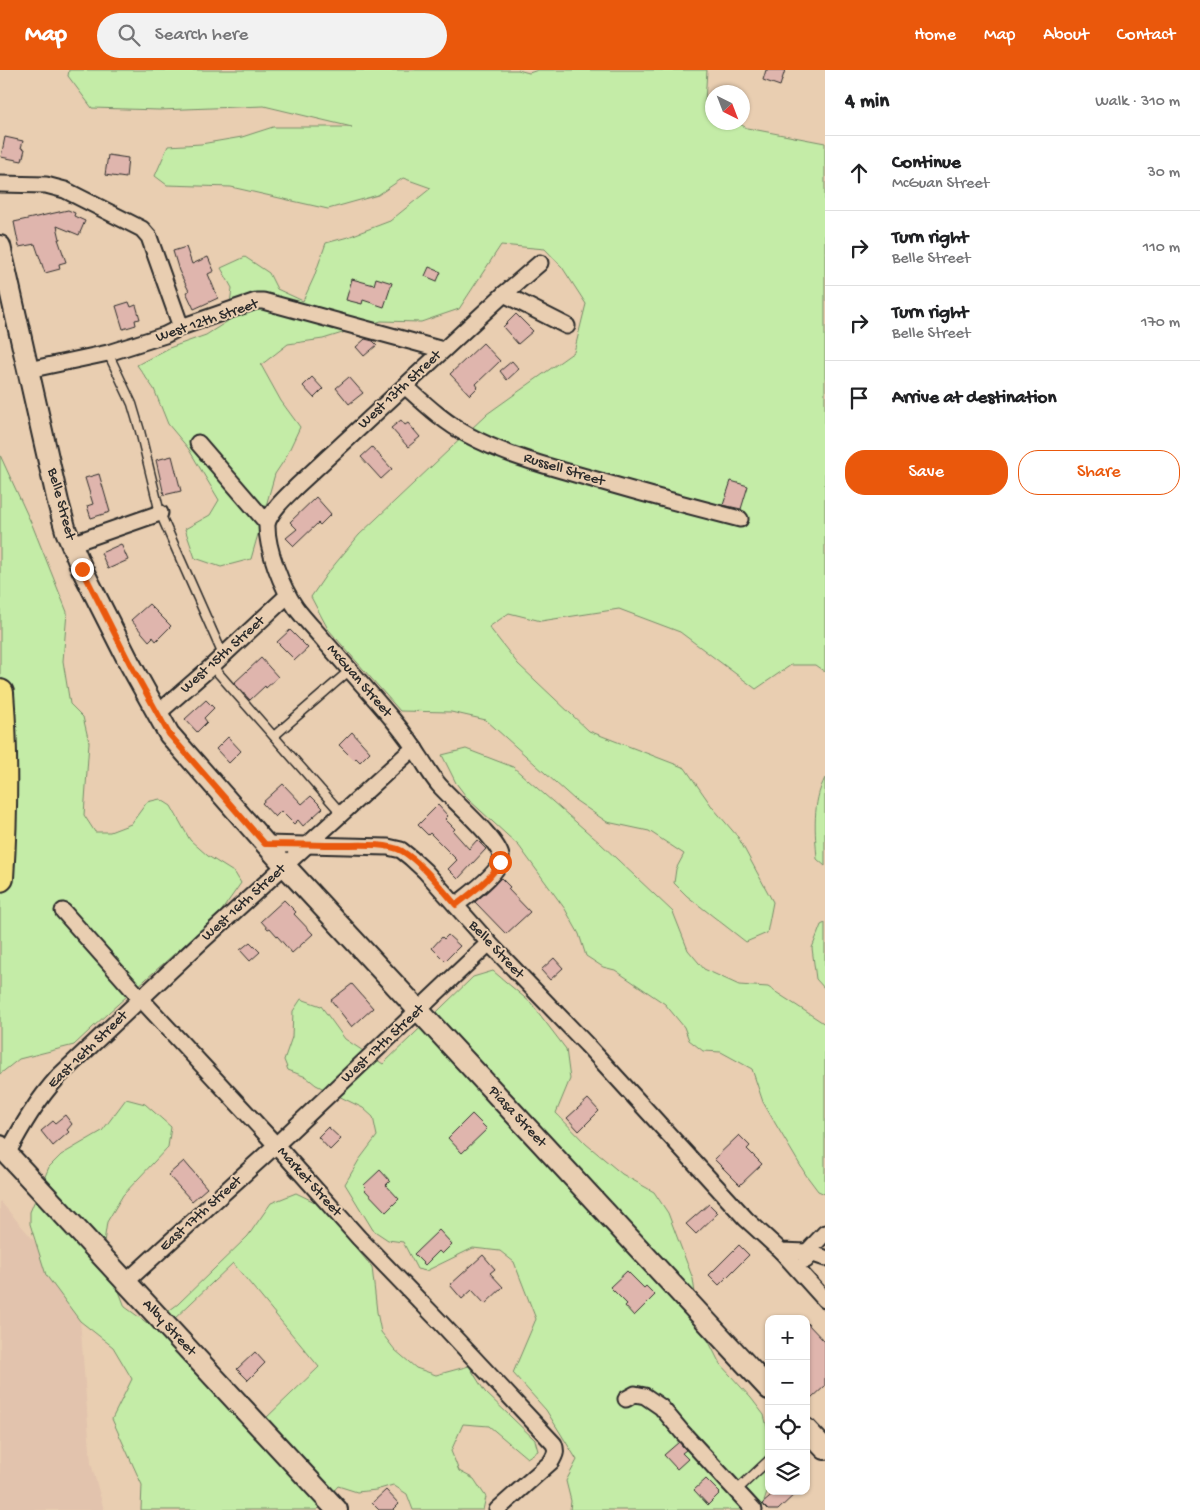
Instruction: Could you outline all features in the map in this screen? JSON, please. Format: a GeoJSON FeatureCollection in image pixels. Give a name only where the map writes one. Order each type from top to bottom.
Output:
{"type":"FeatureCollection","features":[{"type":"Feature","properties":{"kind":"highway"},"geometry":{"type":"LineString","coordinates":[[0,693],[5,784],[0,878]]}},
{"type":"Feature","properties":{"kind":"street"},"geometry":{"type":"LineString","coordinates":[[0,184],[46,185],[65,190],[142,229],[149,237],[181,327]]}},
{"type":"Feature","properties":{"kind":"street","name":"Belle Street"},"geometry":{"type":"LineString","coordinates":[[0,246],[58,502],[71,544],[129,662],[169,734],[265,844],[388,847],[400,850],[411,858],[425,871],[489,943],[587,1044],[746,1219],[781,1251],[825,1300]]}},
{"type":"Feature","properties":{"kind":"street","name":"West 13th Street"},"geometry":{"type":"LineString","coordinates":[[267,523],[275,508],[297,486],[504,294],[540,263]]}},
{"type":"Feature","properties":{"kind":"street"},"geometry":{"type":"LineString","coordinates":[[504,294],[567,326]]}},
{"type":"Feature","properties":{"kind":"street","name":"West 12th Street"},"geometry":{"type":"LineString","coordinates":[[28,370],[108,353],[165,335],[181,327],[256,301],[263,301],[443,350]]}},
{"type":"Feature","properties":{"kind":"street","name":"Russell Street"},"geometry":{"type":"LineString","coordinates":[[405,386],[446,421],[469,436],[499,449],[540,464],[740,520]]}},
{"type":"Feature","properties":{"kind":"street"},"geometry":{"type":"LineString","coordinates":[[198,442],[267,523]]}},
{"type":"Feature","properties":{"kind":"street"},"geometry":{"type":"LineString","coordinates":[[71,544],[160,513]]}},
{"type":"Feature","properties":{"kind":"street","name":"McGuan Street"},"geometry":{"type":"LineString","coordinates":[[267,523],[268,539],[272,554],[288,595],[296,609],[394,722],[438,784],[496,846],[501,857],[497,868],[456,905]]}},
{"type":"Feature","properties":{"kind":"street","name":"West 15th Street"},"geometry":{"type":"LineString","coordinates":[[157,714],[288,595]]}},
{"type":"Feature","properties":{"kind":"street","name":"West 16th Street"},"geometry":{"type":"LineString","coordinates":[[141,1000],[308,844],[407,754],[415,749]]}},
{"type":"Feature","properties":{"kind":"street","name":"Piasa Street"},"geometry":{"type":"LineString","coordinates":[[265,844],[765,1385]]}},
{"type":"Feature","properties":{"kind":"street","name":"Market Street"},"geometry":{"type":"LineString","coordinates":[[63,911],[141,1000],[360,1238],[554,1444],[555,1456],[550,1462],[497,1510]]}},
{"type":"Feature","properties":{"kind":"street","name":"West 17th Street"},"geometry":{"type":"LineString","coordinates":[[276,1145],[489,943]]}},
{"type":"Feature","properties":{"kind":"street","name":"East 16th Street"},"geometry":{"type":"LineString","coordinates":[[4,1150],[44,1092],[141,1000]]}},
{"type":"Feature","properties":{"kind":"street","name":"East 17th Street"},"geometry":{"type":"LineString","coordinates":[[126,1282],[276,1145]]}},
{"type":"Feature","properties":{"kind":"street","name":"Alby Street"},"geometry":{"type":"LineString","coordinates":[[4,1150],[337,1510]]}},
{"type":"Feature","properties":{"kind":"street"},"geometry":{"type":"LineString","coordinates":[[803,1276],[807,1252],[825,1233]]}},
{"type":"Feature","properties":{"kind":"street"},"geometry":{"type":"LineString","coordinates":[[781,1251],[807,1252],[825,1258]]}},
{"type":"Feature","properties":{"kind":"street"},"geometry":{"type":"LineString","coordinates":[[626,1399],[635,1394],[645,1396],[661,1407],[754,1510]]}},
{"type":"Feature","properties":{"kind":"street"},"geometry":{"type":"LineString","coordinates":[[810,1433],[825,1449]]}},
{"type":"Feature","properties":{"kind":"lane"},"geometry":{"type":"LineString","coordinates":[[108,353],[132,404],[160,513],[223,655]]}},
{"type":"Feature","properties":{"kind":"lane"},"geometry":{"type":"LineString","coordinates":[[212,666],[342,814]]}},
{"type":"Feature","properties":{"kind":"lane"},"geometry":{"type":"LineString","coordinates":[[274,736],[350,670]]}},
{"type":"Feature","properties":{"kind":"lane"},"geometry":{"type":"LineString","coordinates":[[736,1491],[765,1464]]}},
{"type":"Feature","properties":{"kind":"shaded area"},"geometry":{"type":"Polygon","coordinates":[[[0,1201],[78,1292],[91,1463],[104,1510],[0,1510],[0,1201]]]}},
{"type":"Feature","properties":{"kind":"green space"},"geometry":{"type":"Polygon","coordinates":[[[69,70],[518,70],[529,73],[538,70],[707,70],[705,130],[750,129],[825,143],[825,672],[815,665],[791,665],[756,689],[680,632],[619,609],[541,621],[509,613],[489,627],[518,664],[589,731],[685,768],[713,808],[738,837],[773,902],[767,933],[746,942],[687,896],[674,883],[676,869],[684,854],[649,831],[607,822],[575,800],[486,720],[451,712],[400,711],[328,629],[311,597],[326,575],[359,535],[487,414],[574,352],[586,304],[562,267],[545,249],[501,245],[459,309],[421,322],[381,321],[323,339],[288,344],[261,365],[281,401],[300,427],[285,459],[275,474],[251,559],[221,567],[195,558],[185,529],[210,515],[219,500],[188,448],[168,424],[154,389],[137,365],[169,348],[206,335],[228,321],[232,288],[221,268],[245,257],[269,273],[277,289],[303,301],[326,243],[390,221],[431,188],[403,178],[378,195],[328,209],[231,187],[167,185],[155,176],[168,146],[201,144],[242,137],[273,127],[352,127],[264,106],[159,110],[92,108],[68,76],[69,70]]]}},
{"type":"Feature","properties":{"kind":"green space"},"geometry":{"type":"Polygon","coordinates":[[[0,455],[33,527],[67,612],[63,661],[70,704],[83,717],[89,742],[84,815],[95,832],[110,832],[131,824],[147,802],[160,799],[171,806],[190,840],[208,856],[235,873],[241,883],[220,913],[74,1045],[19,1059],[0,1074],[0,455]]]}},
{"type":"Feature","properties":{"kind":"green space"},"geometry":{"type":"Polygon","coordinates":[[[466,749],[513,767],[600,843],[673,912],[688,950],[704,969],[739,985],[768,987],[825,1024],[825,1194],[818,1191],[806,1175],[775,1123],[763,1102],[752,1069],[721,1052],[703,1051],[689,1040],[684,1027],[665,1004],[615,970],[603,967],[586,956],[579,934],[565,909],[519,846],[468,799],[456,783],[442,755],[466,749]]]}},
{"type":"Feature","properties":{"kind":"green space"},"geometry":{"type":"Polygon","coordinates":[[[825,778],[825,866],[817,859],[815,828],[818,797],[825,778]]]}},
{"type":"Feature","properties":{"kind":"green space"},"geometry":{"type":"Polygon","coordinates":[[[825,923],[825,989],[816,979],[812,948],[821,925],[825,923]]]}},
{"type":"Feature","properties":{"kind":"green space"},"geometry":{"type":"Polygon","coordinates":[[[493,971],[531,1003],[566,1049],[570,1079],[556,1113],[586,1144],[622,1174],[654,1192],[668,1213],[693,1279],[699,1322],[720,1364],[764,1415],[766,1495],[761,1510],[570,1510],[571,1501],[566,1481],[577,1460],[546,1410],[513,1373],[536,1319],[514,1262],[500,1251],[473,1248],[426,1271],[417,1269],[403,1242],[388,1240],[373,1230],[345,1184],[359,1160],[377,1136],[373,1117],[363,1108],[316,1085],[306,1077],[288,1070],[284,1060],[292,1037],[293,1011],[301,999],[321,1006],[345,1039],[383,1064],[473,977],[493,971]]]}},
{"type":"Feature","properties":{"kind":"green space"},"geometry":{"type":"Polygon","coordinates":[[[126,1099],[145,1104],[171,1127],[168,1147],[123,1195],[107,1222],[103,1249],[125,1307],[150,1325],[178,1304],[248,1236],[271,1203],[296,1193],[319,1204],[372,1267],[381,1332],[395,1350],[416,1368],[436,1375],[469,1366],[485,1392],[535,1440],[538,1451],[527,1458],[489,1426],[463,1424],[451,1451],[459,1471],[474,1479],[486,1497],[483,1510],[413,1510],[407,1494],[393,1485],[376,1490],[357,1492],[338,1486],[317,1510],[141,1510],[142,1485],[112,1419],[132,1379],[113,1347],[80,1321],[46,1275],[30,1224],[30,1212],[49,1167],[61,1155],[102,1131],[126,1099]],[[233,1263],[171,1322],[264,1420],[319,1367],[233,1263]]]}},
{"type":"Feature","properties":{"kind":"building"},"geometry":{"type":"Polygon","coordinates":[[[766,70],[785,70],[780,86],[763,80],[766,70]]]}},
{"type":"Feature","properties":{"kind":"building"},"geometry":{"type":"Polygon","coordinates":[[[5,137],[23,141],[21,148],[25,149],[22,161],[1,157],[5,137]]]}},
{"type":"Feature","properties":{"kind":"building"},"geometry":{"type":"Polygon","coordinates":[[[108,155],[128,158],[126,178],[105,175],[108,155]]]}},
{"type":"Feature","properties":{"kind":"building"},"geometry":{"type":"Polygon","coordinates":[[[68,210],[75,213],[74,216],[85,221],[79,235],[57,226],[60,239],[58,239],[66,262],[59,264],[60,269],[45,273],[35,244],[19,247],[14,222],[68,210]]]}},
{"type":"Feature","properties":{"kind":"building"},"geometry":{"type":"Polygon","coordinates":[[[186,247],[192,264],[208,257],[214,271],[208,274],[218,298],[194,309],[186,292],[189,291],[179,271],[173,251],[186,247]]]}},
{"type":"Feature","properties":{"kind":"building"},"geometry":{"type":"Polygon","coordinates":[[[429,267],[441,272],[437,281],[425,276],[429,267]]]}},
{"type":"Feature","properties":{"kind":"building"},"geometry":{"type":"Polygon","coordinates":[[[376,278],[392,283],[384,307],[363,300],[362,304],[346,300],[352,279],[374,285],[376,278]]]}},
{"type":"Feature","properties":{"kind":"building"},"geometry":{"type":"Polygon","coordinates":[[[129,302],[131,307],[136,305],[140,319],[135,320],[136,325],[123,329],[116,306],[129,302]]]}},
{"type":"Feature","properties":{"kind":"building"},"geometry":{"type":"Polygon","coordinates":[[[516,314],[533,331],[518,344],[503,327],[516,314]]]}},
{"type":"Feature","properties":{"kind":"building"},"geometry":{"type":"Polygon","coordinates":[[[365,339],[373,341],[377,345],[364,356],[356,347],[365,339]]]}},
{"type":"Feature","properties":{"kind":"building"},"geometry":{"type":"Polygon","coordinates":[[[483,343],[500,361],[476,384],[478,387],[470,395],[450,374],[483,343]]]}},
{"type":"Feature","properties":{"kind":"building"},"geometry":{"type":"Polygon","coordinates":[[[512,361],[519,369],[507,380],[500,371],[512,361]]]}},
{"type":"Feature","properties":{"kind":"building"},"geometry":{"type":"Polygon","coordinates":[[[312,377],[323,389],[314,398],[303,386],[312,377]]]}},
{"type":"Feature","properties":{"kind":"building"},"geometry":{"type":"Polygon","coordinates":[[[349,377],[363,393],[349,404],[336,388],[349,377]]]}},
{"type":"Feature","properties":{"kind":"building"},"geometry":{"type":"Polygon","coordinates":[[[401,420],[405,425],[408,423],[420,437],[408,447],[391,428],[401,420]]]}},
{"type":"Feature","properties":{"kind":"building"},"geometry":{"type":"Polygon","coordinates":[[[372,447],[392,469],[381,479],[361,457],[372,447]]]}},
{"type":"Feature","properties":{"kind":"building"},"geometry":{"type":"Polygon","coordinates":[[[172,456],[181,491],[164,495],[156,460],[172,456]]]}},
{"type":"Feature","properties":{"kind":"building"},"geometry":{"type":"Polygon","coordinates":[[[99,474],[110,512],[91,518],[87,506],[93,504],[85,478],[99,474]]]}},
{"type":"Feature","properties":{"kind":"building"},"geometry":{"type":"Polygon","coordinates":[[[731,481],[748,486],[741,509],[723,505],[731,481]]]}},
{"type":"Feature","properties":{"kind":"building"},"geometry":{"type":"Polygon","coordinates":[[[316,497],[331,514],[320,525],[318,523],[294,546],[286,538],[297,529],[290,522],[316,497]]]}},
{"type":"Feature","properties":{"kind":"building"},"geometry":{"type":"Polygon","coordinates":[[[121,544],[128,560],[108,569],[101,553],[121,544]]]}},
{"type":"Feature","properties":{"kind":"building"},"geometry":{"type":"Polygon","coordinates":[[[149,604],[171,626],[156,641],[153,637],[149,641],[131,620],[149,604]]]}},
{"type":"Feature","properties":{"kind":"building"},"geometry":{"type":"Polygon","coordinates":[[[290,630],[308,648],[295,660],[277,642],[290,630]]]}},
{"type":"Feature","properties":{"kind":"building"},"geometry":{"type":"Polygon","coordinates":[[[261,658],[278,677],[250,700],[234,683],[261,658]]]}},
{"type":"Feature","properties":{"kind":"building"},"geometry":{"type":"Polygon","coordinates":[[[206,700],[214,708],[204,718],[207,722],[197,732],[185,719],[206,700]]]}},
{"type":"Feature","properties":{"kind":"building"},"geometry":{"type":"Polygon","coordinates":[[[352,732],[370,752],[360,762],[356,758],[354,760],[339,745],[352,732]]]}},
{"type":"Feature","properties":{"kind":"building"},"geometry":{"type":"Polygon","coordinates":[[[228,737],[241,751],[229,763],[216,749],[228,737]]]}},
{"type":"Feature","properties":{"kind":"building"},"geometry":{"type":"Polygon","coordinates":[[[283,784],[302,804],[311,796],[323,808],[303,826],[298,820],[294,824],[281,811],[275,817],[262,803],[283,784]]]}},
{"type":"Feature","properties":{"kind":"building"},"geometry":{"type":"Polygon","coordinates":[[[438,805],[448,816],[445,819],[455,829],[453,831],[469,849],[477,840],[486,849],[458,879],[448,869],[457,860],[430,833],[428,835],[418,825],[438,805]]]}},
{"type":"Feature","properties":{"kind":"building"},"geometry":{"type":"Polygon","coordinates":[[[501,878],[510,887],[508,889],[530,912],[506,934],[475,902],[501,878]]]}},
{"type":"Feature","properties":{"kind":"building"},"geometry":{"type":"Polygon","coordinates":[[[284,900],[313,934],[292,953],[270,928],[268,929],[261,921],[284,900]]]}},
{"type":"Feature","properties":{"kind":"building"},"geometry":{"type":"Polygon","coordinates":[[[448,935],[460,946],[445,961],[432,948],[442,937],[444,939],[448,935]]]}},
{"type":"Feature","properties":{"kind":"building"},"geometry":{"type":"Polygon","coordinates":[[[250,942],[260,952],[250,961],[240,950],[250,942]]]}},
{"type":"Feature","properties":{"kind":"building"},"geometry":{"type":"Polygon","coordinates":[[[554,958],[563,968],[550,980],[541,970],[554,958]]]}},
{"type":"Feature","properties":{"kind":"building"},"geometry":{"type":"Polygon","coordinates":[[[352,984],[373,1008],[352,1027],[331,1000],[352,984]]]}},
{"type":"Feature","properties":{"kind":"building"},"geometry":{"type":"Polygon","coordinates":[[[588,1099],[599,1111],[579,1131],[567,1118],[588,1099]]]}},
{"type":"Feature","properties":{"kind":"building"},"geometry":{"type":"Polygon","coordinates":[[[472,1114],[487,1129],[462,1153],[448,1138],[472,1114]]]}},
{"type":"Feature","properties":{"kind":"building"},"geometry":{"type":"Polygon","coordinates":[[[65,1115],[72,1124],[67,1130],[69,1132],[53,1146],[41,1131],[53,1121],[55,1123],[65,1115]]]}},
{"type":"Feature","properties":{"kind":"building"},"geometry":{"type":"Polygon","coordinates":[[[328,1127],[341,1139],[330,1150],[318,1137],[328,1127]]]}},
{"type":"Feature","properties":{"kind":"building"},"geometry":{"type":"Polygon","coordinates":[[[739,1135],[750,1146],[747,1149],[762,1164],[740,1185],[714,1159],[739,1135]]]}},
{"type":"Feature","properties":{"kind":"building"},"geometry":{"type":"Polygon","coordinates":[[[184,1161],[207,1188],[192,1201],[168,1175],[184,1161]]]}},
{"type":"Feature","properties":{"kind":"building"},"geometry":{"type":"Polygon","coordinates":[[[380,1170],[390,1181],[386,1185],[399,1199],[386,1212],[364,1189],[366,1187],[364,1185],[380,1170]]]}},
{"type":"Feature","properties":{"kind":"building"},"geometry":{"type":"Polygon","coordinates":[[[709,1204],[718,1213],[696,1234],[686,1224],[709,1204]]]}},
{"type":"Feature","properties":{"kind":"building"},"geometry":{"type":"Polygon","coordinates":[[[439,1230],[452,1244],[442,1254],[439,1251],[425,1265],[414,1254],[439,1230]]]}},
{"type":"Feature","properties":{"kind":"building"},"geometry":{"type":"Polygon","coordinates":[[[739,1245],[749,1255],[719,1285],[709,1275],[739,1245]]]}},
{"type":"Feature","properties":{"kind":"building"},"geometry":{"type":"Polygon","coordinates":[[[483,1255],[495,1269],[490,1273],[503,1287],[485,1304],[472,1290],[462,1299],[450,1285],[483,1255]]]}},
{"type":"Feature","properties":{"kind":"building"},"geometry":{"type":"Polygon","coordinates":[[[627,1271],[644,1288],[646,1286],[655,1295],[634,1316],[625,1306],[627,1304],[610,1287],[627,1271]]]}},
{"type":"Feature","properties":{"kind":"building"},"geometry":{"type":"Polygon","coordinates":[[[810,1326],[825,1342],[825,1386],[812,1398],[810,1396],[810,1326]]]}},
{"type":"Feature","properties":{"kind":"building"},"geometry":{"type":"Polygon","coordinates":[[[255,1352],[265,1363],[248,1380],[237,1369],[255,1352]]]}},
{"type":"Feature","properties":{"kind":"building"},"geometry":{"type":"Polygon","coordinates":[[[679,1442],[686,1450],[682,1453],[688,1459],[677,1469],[664,1455],[679,1442]]]}},
{"type":"Feature","properties":{"kind":"building"},"geometry":{"type":"Polygon","coordinates":[[[706,1479],[720,1493],[708,1505],[694,1490],[706,1479]]]}},
{"type":"Feature","properties":{"kind":"building"},"geometry":{"type":"Polygon","coordinates":[[[386,1490],[399,1504],[393,1510],[379,1510],[372,1503],[386,1490]]]}},
{"type":"Feature","properties":{"kind":"building"},"geometry":{"type":"Polygon","coordinates":[[[772,1495],[794,1495],[778,1510],[768,1510],[762,1504],[772,1495]]]}},
{"type":"Feature","properties":{"kind":"route"},"geometry":{"type":"LineString","coordinates":[[82,569],[129,662],[169,734],[265,844],[366,845],[400,850],[425,871],[456,905],[484,881],[497,868],[500,862]]}}]}
